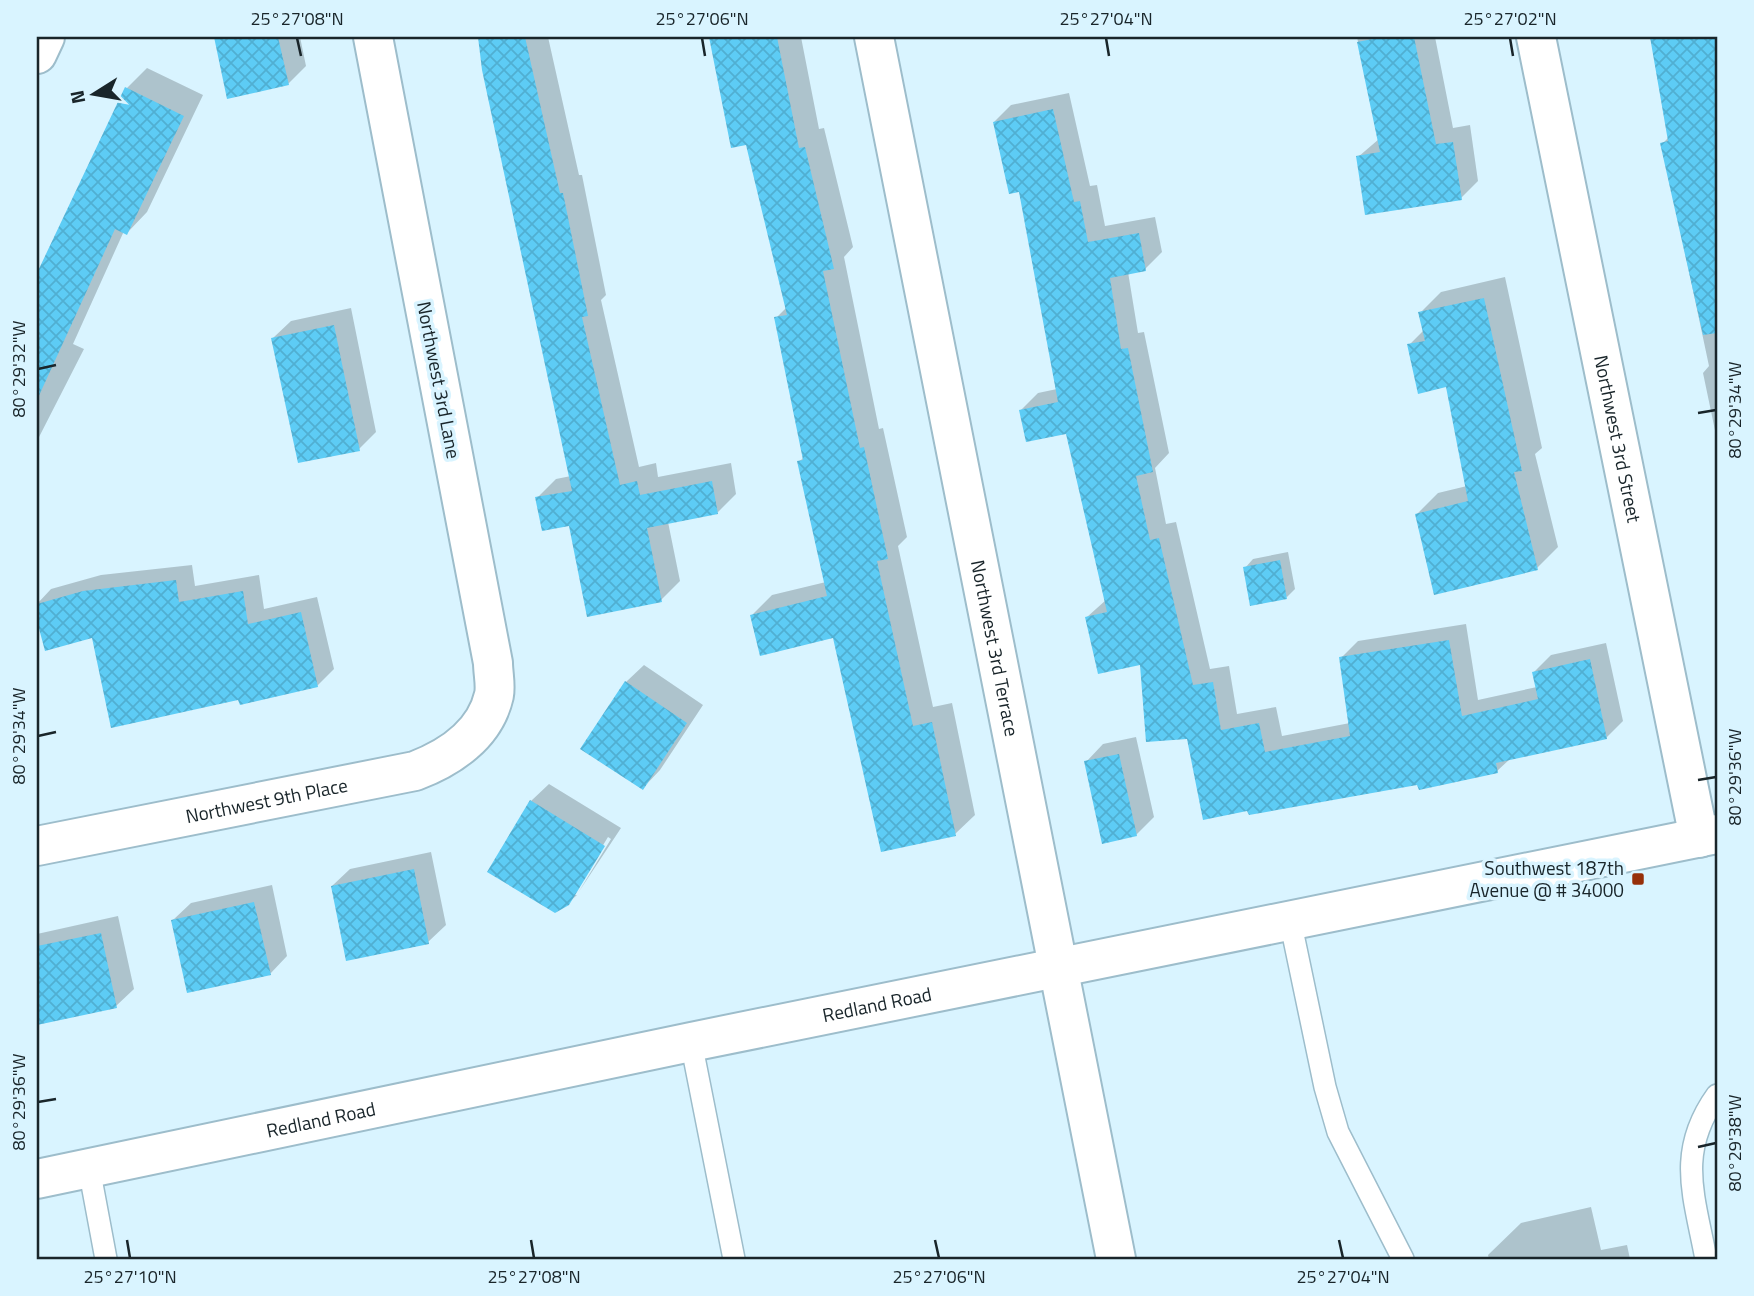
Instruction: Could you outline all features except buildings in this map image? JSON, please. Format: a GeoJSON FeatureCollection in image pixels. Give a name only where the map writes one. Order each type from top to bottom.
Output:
{"type":"FeatureCollection","features":[{"type":"Feature","properties":{"kind":"street"},"geometry":{"type":"LineString","coordinates":[[37,54],[46,37]]}},
{"type":"Feature","properties":{"kind":"street","name":"Northwest 3rd Lane"},"geometry":{"type":"LineString","coordinates":[[373,37],[493,663],[494,695],[481,722]]}},
{"type":"Feature","properties":{"kind":"street","name":"Northwest 3rd Terrace"},"geometry":{"type":"LineString","coordinates":[[874,37],[1116,1259]]}},
{"type":"Feature","properties":{"kind":"street","name":"Northwest 3rd Street"},"geometry":{"type":"LineString","coordinates":[[1536,37],[1712,841]]}},
{"type":"Feature","properties":{"kind":"street","name":"Northwest 9th Place"},"geometry":{"type":"LineString","coordinates":[[37,846],[415,771],[444,760],[464,745],[481,722]]}},
{"type":"Feature","properties":{"kind":"street","name":"Redland Road"},"geometry":{"type":"LineString","coordinates":[[37,1179],[1290,920],[1712,841]]}},
{"type":"Feature","properties":{"kind":"lane"},"geometry":{"type":"LineString","coordinates":[[1290,920],[1325,1087],[1338,1132],[1404,1259]]}},
{"type":"Feature","properties":{"kind":"lane"},"geometry":{"type":"LineString","coordinates":[[691,1042],[734,1259]]}},
{"type":"Feature","properties":{"kind":"lane"},"geometry":{"type":"LineString","coordinates":[[1706,1259],[1690,1162],[1694,1136],[1703,1115],[1717,1095]]}},
{"type":"Feature","properties":{"kind":"lane"},"geometry":{"type":"LineString","coordinates":[[89,1168],[106,1259]]}},
{"type":"Feature","properties":{"kind":"place","name":"Southwest 187th Avenue @ # 34000"},"geometry":{"type":"Point","coordinates":[1638,879]}}]}
